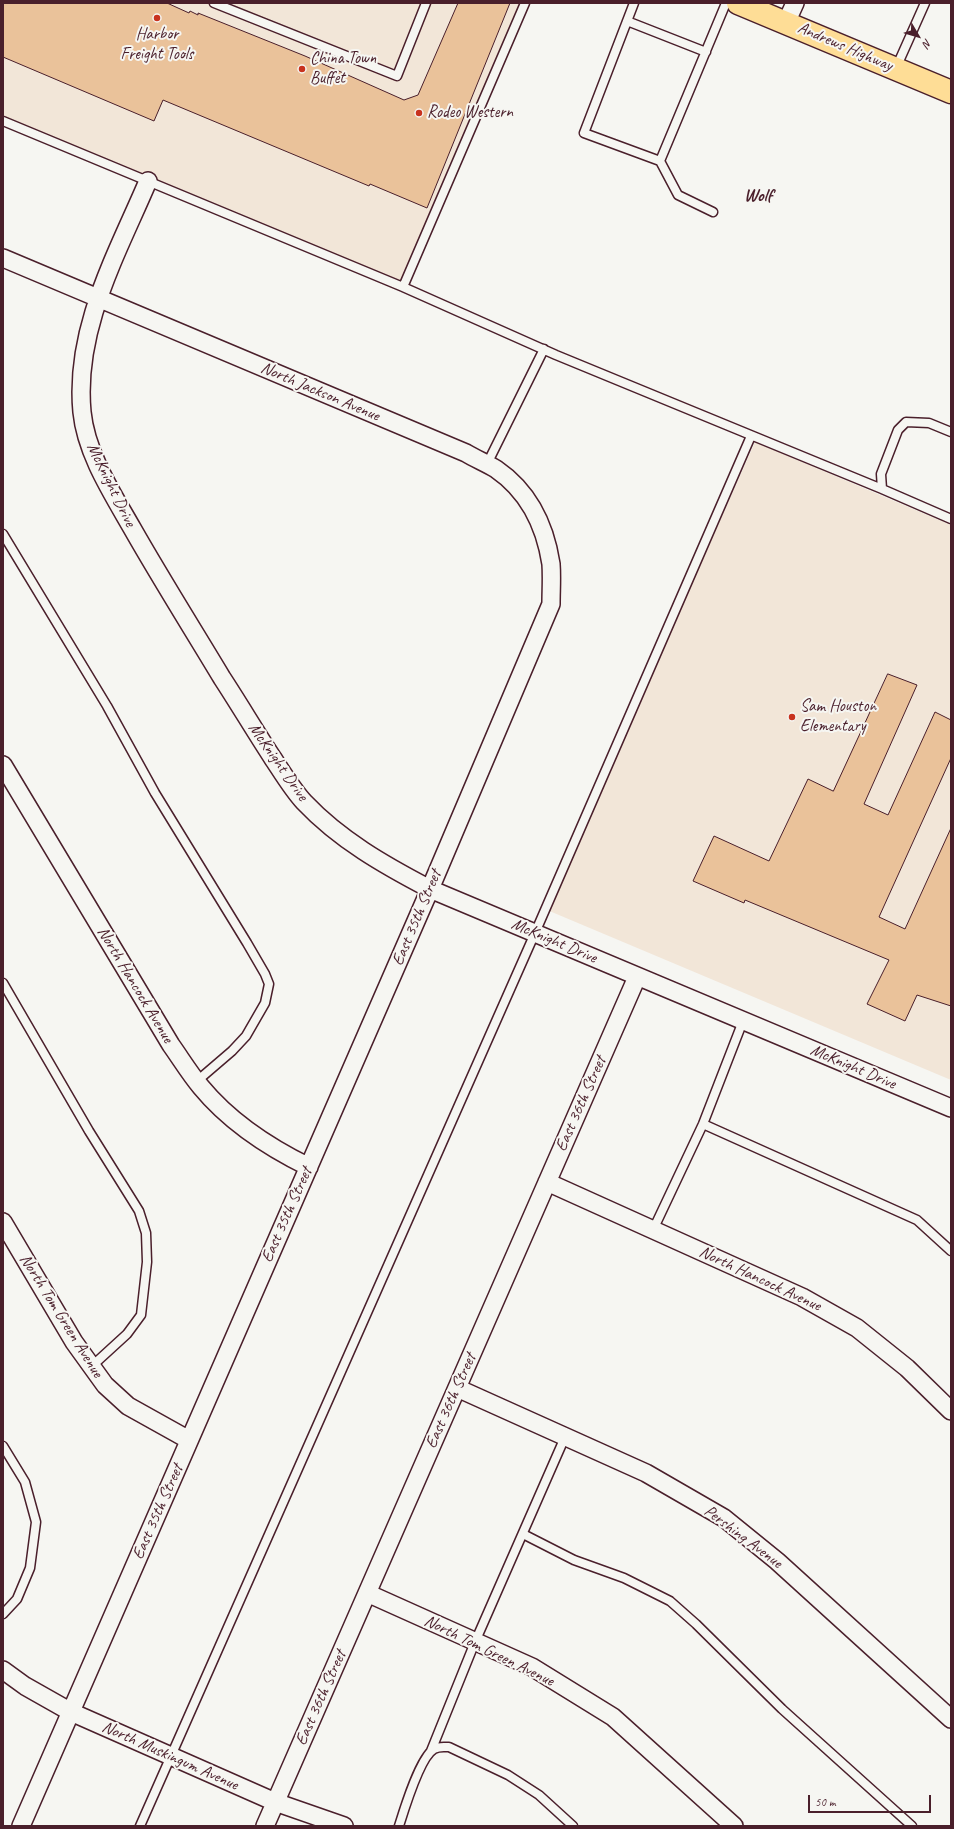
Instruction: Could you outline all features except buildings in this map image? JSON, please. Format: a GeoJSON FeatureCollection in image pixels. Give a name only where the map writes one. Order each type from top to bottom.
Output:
{"type":"FeatureCollection","features":[{"type":"Feature","properties":{"kind":"main road","name":"Andrews Highway"},"geometry":{"type":"LineString","coordinates":[[738,3],[951,92]]}},
{"type":"Feature","properties":{"kind":"street"},"geometry":{"type":"LineString","coordinates":[[786,23],[795,3]]}},
{"type":"Feature","properties":{"kind":"street","name":"McKnight Drive"},"geometry":{"type":"LineString","coordinates":[[148,181],[98,298],[88,332],[83,359],[81,388],[82,413],[86,432],[96,458],[114,496],[160,576],[245,714],[289,783],[303,801],[327,824],[358,848],[398,873],[430,889],[951,1108]]}},
{"type":"Feature","properties":{"kind":"street","name":"North Jackson Avenue"},"geometry":{"type":"LineString","coordinates":[[3,258],[466,453],[487,464],[512,482],[523,493],[535,512],[546,538],[551,565],[551,604]]}},
{"type":"Feature","properties":{"kind":"street","name":"East 35th Street"},"geometry":{"type":"LineString","coordinates":[[21,1826],[430,889],[551,604]]}},
{"type":"Feature","properties":{"kind":"street","name":"North Hancock Avenue"},"geometry":{"type":"LineString","coordinates":[[3,766],[171,1045],[197,1081],[240,1125],[284,1154],[309,1167]]}},
{"type":"Feature","properties":{"kind":"street","name":"East 36th Street"},"geometry":{"type":"LineString","coordinates":[[265,1826],[637,976]]}},
{"type":"Feature","properties":{"kind":"street","name":"North Hancock Avenue"},"geometry":{"type":"LineString","coordinates":[[547,1182],[802,1297],[857,1328],[907,1368],[951,1411]]}},
{"type":"Feature","properties":{"kind":"street","name":"North Tom Green Avenue"},"geometry":{"type":"LineString","coordinates":[[3,1222],[74,1342],[105,1385],[128,1406],[189,1440]]}},
{"type":"Feature","properties":{"kind":"street","name":"Pershing Avenue"},"geometry":{"type":"LineString","coordinates":[[456,1388],[646,1473],[724,1518],[777,1561],[951,1719]]}},
{"type":"Feature","properties":{"kind":"street","name":"North Tom Green Avenue"},"geometry":{"type":"LineString","coordinates":[[367,1593],[532,1667],[613,1717],[734,1826]]}},
{"type":"Feature","properties":{"kind":"street","name":"North Muskingum Avenue"},"geometry":{"type":"LineString","coordinates":[[3,1670],[25,1686],[71,1712],[275,1802],[344,1826]]}},
{"type":"Feature","properties":{"kind":"lane"},"geometry":{"type":"LineString","coordinates":[[214,3],[397,76],[426,3]]}},
{"type":"Feature","properties":{"kind":"lane"},"geometry":{"type":"LineString","coordinates":[[403,287],[525,3]]}},
{"type":"Feature","properties":{"kind":"lane"},"geometry":{"type":"LineString","coordinates":[[634,3],[584,133],[660,161],[678,195],[713,212]]}},
{"type":"Feature","properties":{"kind":"lane"},"geometry":{"type":"LineString","coordinates":[[660,161],[726,3]]}},
{"type":"Feature","properties":{"kind":"lane"},"geometry":{"type":"LineString","coordinates":[[896,69],[925,3]]}},
{"type":"Feature","properties":{"kind":"lane"},"geometry":{"type":"LineString","coordinates":[[627,20],[706,52]]}},
{"type":"Feature","properties":{"kind":"lane"},"geometry":{"type":"LineString","coordinates":[[3,121],[403,287],[544,349],[951,519]]}},
{"type":"Feature","properties":{"kind":"lane"},"geometry":{"type":"LineString","coordinates":[[487,464],[544,349]]}},
{"type":"Feature","properties":{"kind":"lane"},"geometry":{"type":"LineString","coordinates":[[882,489],[881,474],[898,430],[906,422],[929,423],[951,432]]}},
{"type":"Feature","properties":{"kind":"lane"},"geometry":{"type":"LineString","coordinates":[[140,1826],[535,933],[751,436]]}},
{"type":"Feature","properties":{"kind":"lane"},"geometry":{"type":"LineString","coordinates":[[3,534],[107,706],[156,793],[247,943],[265,974],[269,984],[269,992],[265,1003],[246,1036],[232,1051],[197,1081]]}},
{"type":"Feature","properties":{"kind":"lane"},"geometry":{"type":"LineString","coordinates":[[3,983],[89,1131],[139,1211],[146,1233],[147,1262],[141,1315],[126,1334],[92,1366]]}},
{"type":"Feature","properties":{"kind":"lane"},"geometry":{"type":"LineString","coordinates":[[653,1230],[703,1124],[743,1021]]}},
{"type":"Feature","properties":{"kind":"lane"},"geometry":{"type":"LineString","coordinates":[[703,1124],[917,1220],[951,1252]]}},
{"type":"Feature","properties":{"kind":"lane"},"geometry":{"type":"LineString","coordinates":[[399,1826],[424,1760],[431,1751],[475,1642],[565,1437]]}},
{"type":"Feature","properties":{"kind":"lane"},"geometry":{"type":"LineString","coordinates":[[3,1446],[24,1482],[36,1522],[30,1568],[17,1599],[3,1614]]}},
{"type":"Feature","properties":{"kind":"lane"},"geometry":{"type":"LineString","coordinates":[[523,1534],[574,1560],[624,1578],[670,1601],[696,1624],[782,1709],[912,1826]]}},
{"type":"Feature","properties":{"kind":"lane"},"geometry":{"type":"LineString","coordinates":[[431,1751],[441,1746],[449,1747],[508,1775],[538,1795],[573,1826]]}},
{"type":"Feature","properties":{"kind":"shaded area"},"geometry":{"type":"Polygon","coordinates":[[[3,3],[522,3],[400,282],[3,117],[3,3]]]}},
{"type":"Feature","properties":{"kind":"shaded area","name":"Sam Houston Elementary"},"geometry":{"type":"Polygon","coordinates":[[[755,442],[951,525],[951,1080],[547,910],[755,442]]]}},
{"type":"Feature","properties":{"kind":"place","name":"Harbor Freight Tools"},"geometry":{"type":"Point","coordinates":[157,18]}},
{"type":"Feature","properties":{"kind":"place","name":"China Town Buffet"},"geometry":{"type":"Point","coordinates":[302,69]}},
{"type":"Feature","properties":{"kind":"place","name":"Rodeo Western"},"geometry":{"type":"Point","coordinates":[419,113]}},
{"type":"Feature","properties":{"kind":"place","name":"Sam Houston Elementary"},"geometry":{"type":"Point","coordinates":[792,717]}},
{"type":"Feature","properties":{"kind":"district","name":"Wolf"},"geometry":{"type":"Point","coordinates":[758,196]}}]}
